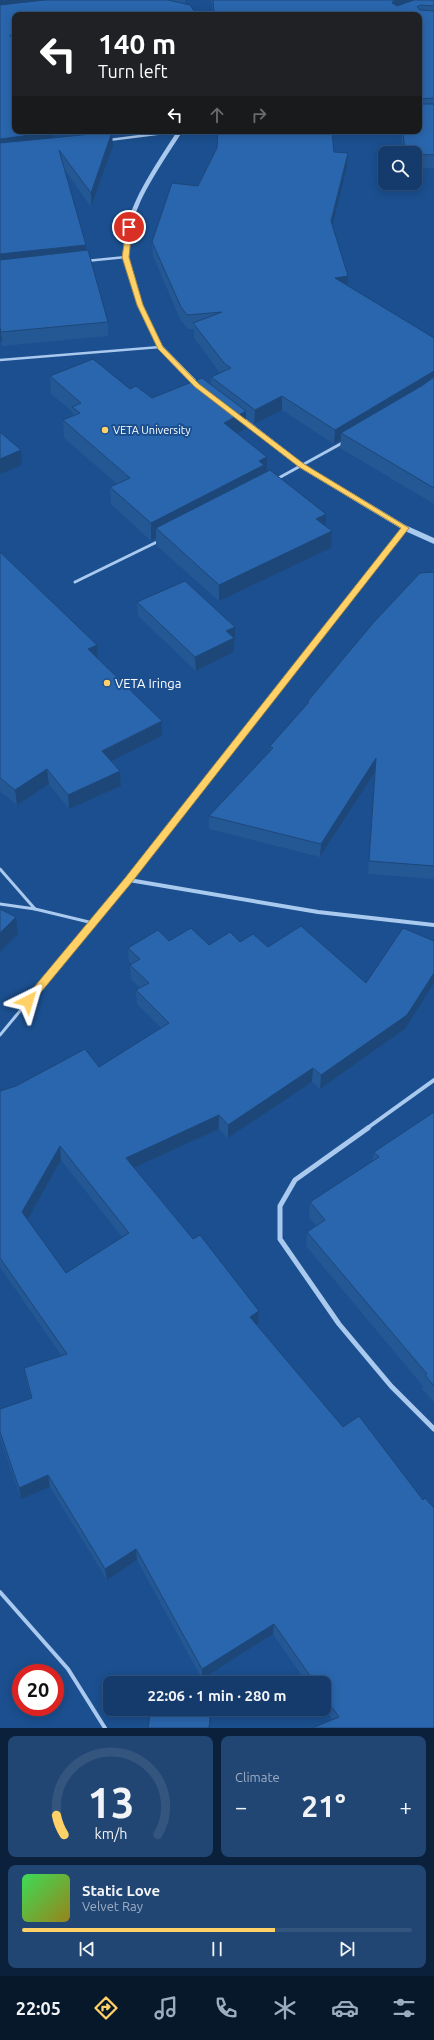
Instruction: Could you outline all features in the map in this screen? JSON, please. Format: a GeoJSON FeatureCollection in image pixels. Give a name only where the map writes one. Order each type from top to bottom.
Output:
{"type":"FeatureCollection","features":[{"type":"Feature","properties":{"kind":"street"},"geometry":{"type":"LineString","coordinates":[[104,141],[157,134]]}},
{"type":"Feature","properties":{"kind":"street"},"geometry":{"type":"LineString","coordinates":[[178,134],[142,192],[129,227],[126,257],[140,305],[160,347],[203,390]]}},
{"type":"Feature","properties":{"kind":"street"},"geometry":{"type":"LineString","coordinates":[[78,262],[126,257]]}},
{"type":"Feature","properties":{"kind":"street"},"geometry":{"type":"LineString","coordinates":[[234,414],[302,466],[405,528],[434,541]]}},
{"type":"Feature","properties":{"kind":"street"},"geometry":{"type":"LineString","coordinates":[[269,484],[349,439]]}},
{"type":"Feature","properties":{"kind":"street"},"geometry":{"type":"LineString","coordinates":[[75,582],[168,537]]}},
{"type":"Feature","properties":{"kind":"street"},"geometry":{"type":"LineString","coordinates":[[129,880],[318,912],[434,925]]}},
{"type":"Feature","properties":{"kind":"street"},"geometry":{"type":"LineString","coordinates":[[434,1080],[295,1180],[280,1206],[280,1239],[339,1324],[391,1386],[434,1429]]}},
{"type":"Feature","properties":{"kind":"lane"},"geometry":{"type":"LineString","coordinates":[[0,360],[160,347]]}},
{"type":"Feature","properties":{"kind":"lane"},"geometry":{"type":"LineString","coordinates":[[0,1035],[129,880],[405,528]]}},
{"type":"Feature","properties":{"kind":"lane"},"geometry":{"type":"LineString","coordinates":[[0,869],[35,910]]}},
{"type":"Feature","properties":{"kind":"lane"},"geometry":{"type":"LineString","coordinates":[[0,904],[93,923]]}},
{"type":"Feature","properties":{"kind":"lane"},"geometry":{"type":"LineString","coordinates":[[0,1592],[68,1669],[105,1728]]}},
{"type":"Feature","properties":{"kind":"building"},"geometry":{"type":"Polygon","coordinates":[[[45,0],[168,0],[190,5],[195,12],[12,12],[12,35],[10,35],[12,39],[12,134],[38,134],[0,139],[0,5],[45,0]]]}},
{"type":"Feature","properties":{"kind":"building"},"geometry":{"type":"Polygon","coordinates":[[[213,0],[394,0],[392,3],[397,6],[414,0],[434,0],[434,6],[420,5],[417,7],[420,10],[434,11],[434,98],[422,99],[422,12],[214,12],[213,0]]]}},
{"type":"Feature","properties":{"kind":"building"},"geometry":{"type":"Polygon","coordinates":[[[422,104],[434,104],[434,155],[422,154],[422,146],[404,146],[403,134],[422,134],[422,104]]]}},
{"type":"Feature","properties":{"kind":"building"},"geometry":{"type":"Polygon","coordinates":[[[92,134],[111,134],[91,193],[59,150],[86,245],[0,254],[0,143],[92,134]]]}},
{"type":"Feature","properties":{"kind":"building"},"geometry":{"type":"Polygon","coordinates":[[[218,134],[332,134],[334,152],[348,153],[331,221],[348,276],[335,278],[434,338],[434,371],[335,430],[282,396],[255,410],[211,377],[231,368],[224,363],[193,323],[222,312],[187,315],[181,307],[152,242],[172,183],[198,186],[217,148],[218,134]]]}},
{"type":"Feature","properties":{"kind":"building"},"geometry":{"type":"Polygon","coordinates":[[[88,250],[108,322],[1,332],[0,260],[88,250]]]}},
{"type":"Feature","properties":{"kind":"building"},"geometry":{"type":"Polygon","coordinates":[[[93,359],[130,389],[136,386],[152,398],[202,378],[246,411],[224,423],[267,457],[259,461],[264,465],[151,523],[110,487],[130,478],[63,420],[80,413],[72,407],[81,403],[50,376],[93,359]]]}},
{"type":"Feature","properties":{"kind":"building"},"geometry":{"type":"Polygon","coordinates":[[[434,377],[434,488],[341,433],[434,377]]]}},
{"type":"Feature","properties":{"kind":"building"},"geometry":{"type":"Polygon","coordinates":[[[0,432],[21,450],[0,459],[0,432]]]}},
{"type":"Feature","properties":{"kind":"building"},"geometry":{"type":"Polygon","coordinates":[[[270,470],[326,514],[316,519],[332,531],[219,585],[156,528],[270,470]]]}},
{"type":"Feature","properties":{"kind":"building"},"geometry":{"type":"Polygon","coordinates":[[[0,552],[97,645],[88,649],[162,721],[102,751],[120,771],[68,795],[47,769],[15,790],[0,778],[0,552]]]}},
{"type":"Feature","properties":{"kind":"building"},"geometry":{"type":"Polygon","coordinates":[[[434,572],[434,866],[369,861],[376,758],[321,844],[209,816],[273,748],[270,746],[309,702],[307,702],[374,622],[420,573],[434,572]]]}},
{"type":"Feature","properties":{"kind":"building"},"geometry":{"type":"Polygon","coordinates":[[[185,581],[235,627],[226,631],[234,638],[195,657],[137,602],[185,581]]]}},
{"type":"Feature","properties":{"kind":"building"},"geometry":{"type":"Polygon","coordinates":[[[0,909],[16,917],[0,933],[0,909]]]}},
{"type":"Feature","properties":{"kind":"building"},"geometry":{"type":"Polygon","coordinates":[[[301,926],[366,983],[403,928],[434,941],[434,973],[407,1015],[321,1075],[313,1068],[228,1125],[219,1115],[126,1158],[193,1239],[200,1235],[259,1311],[250,1317],[343,1427],[359,1416],[423,1500],[425,1498],[434,1508],[434,1728],[312,1728],[339,1717],[331,1706],[331,1676],[310,1676],[274,1624],[202,1669],[136,1549],[105,1569],[48,1475],[19,1488],[0,1432],[0,1409],[32,1398],[24,1368],[67,1354],[0,1258],[0,1091],[16,1086],[85,1049],[99,1067],[169,1023],[136,990],[149,983],[130,965],[140,959],[128,948],[158,930],[169,941],[191,928],[209,945],[230,932],[240,942],[253,934],[268,947],[301,926]],[[60,1146],[22,1212],[66,1273],[129,1233],[60,1146]]]}},
{"type":"Feature","properties":{"kind":"building"},"geometry":{"type":"Polygon","coordinates":[[[434,1112],[434,1386],[425,1375],[427,1374],[307,1232],[325,1220],[310,1202],[379,1157],[374,1152],[434,1112]]]}},
{"type":"Feature","properties":{"kind":"building"},"geometry":{"type":"Polygon","coordinates":[[[150,1716],[210,1716],[209,1728],[148,1728],[150,1716]]]}},
{"type":"Feature","properties":{"kind":"place","name":"VETA University"},"geometry":{"type":"Point","coordinates":[105,430]}},
{"type":"Feature","properties":{"kind":"place","name":"VETA Iringa"},"geometry":{"type":"Point","coordinates":[107,683]}},
{"type":"Feature","properties":{"kind":"route"},"geometry":{"type":"LineString","coordinates":[[28,1001],[129,880],[405,528],[302,466],[197,386],[160,347],[140,305],[126,257],[129,227]]}}]}
